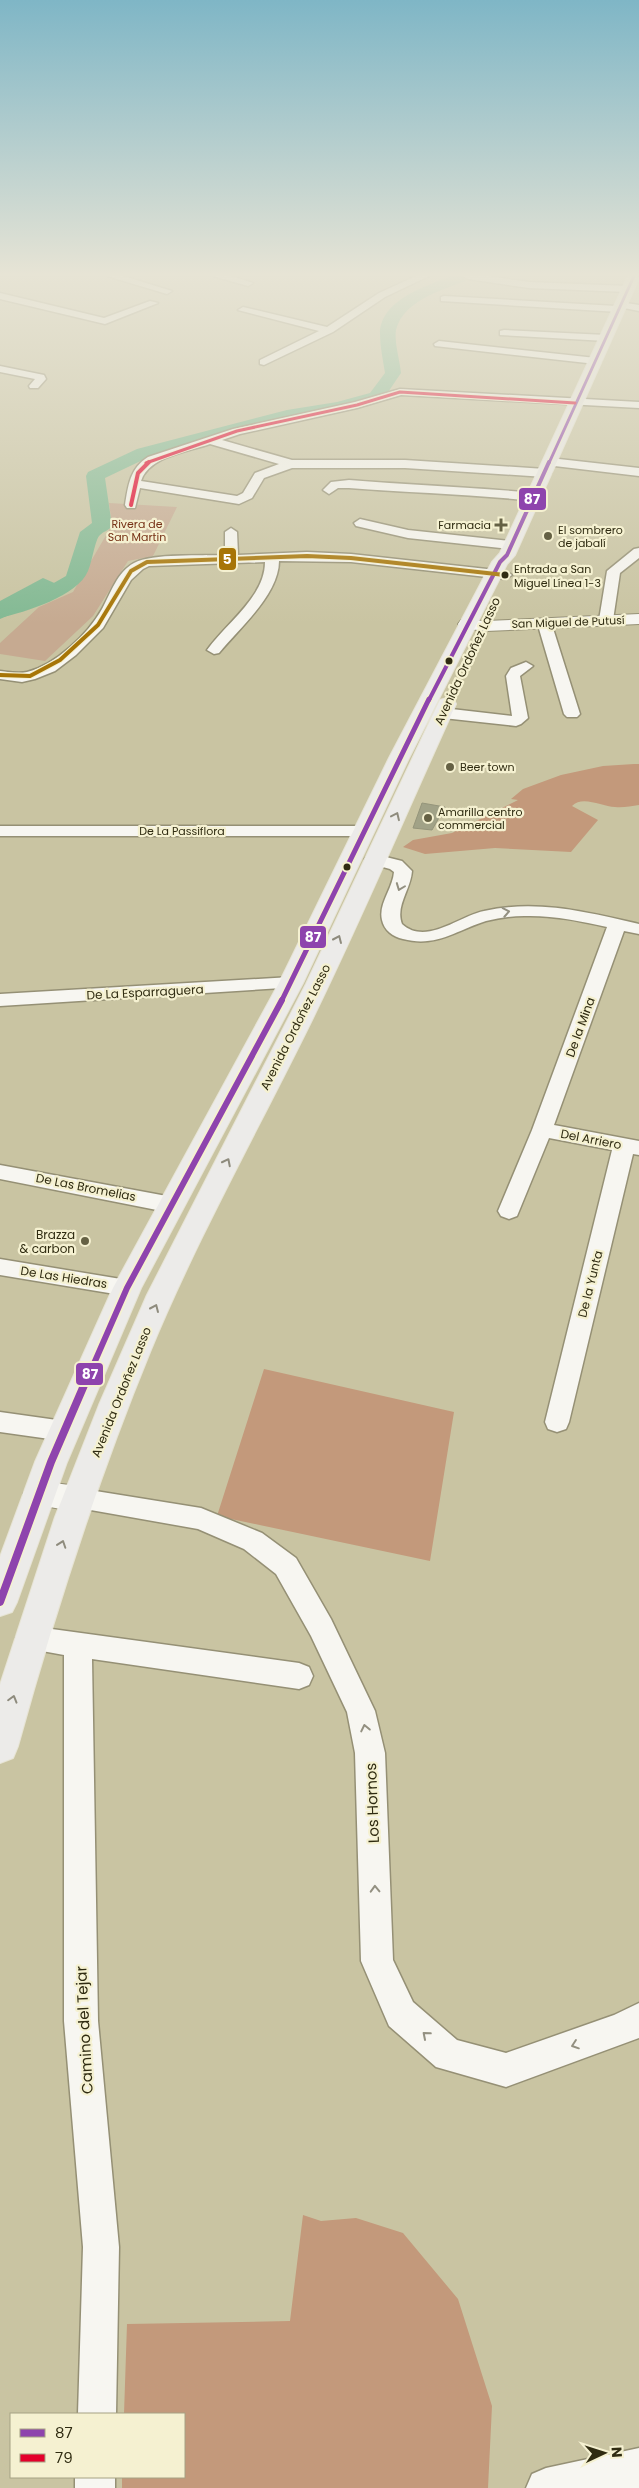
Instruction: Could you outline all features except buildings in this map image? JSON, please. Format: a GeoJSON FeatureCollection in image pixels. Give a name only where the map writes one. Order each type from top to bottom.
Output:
{"type":"FeatureCollection","features":[{"type":"Feature","properties":{"kind":"main road","name":"Avenida Ordoñez Lasso"},"geometry":{"type":"LineString","coordinates":[[0,1746],[30,1638],[77,1499],[137,1350],[202,1210],[318,983],[443,712],[499,575],[510,564],[509,550],[580,392]]}},
{"type":"Feature","properties":{"kind":"main road","name":"Avenida Ordoñez Lasso"},"geometry":{"type":"LineString","coordinates":[[0,1602],[64,1431],[127,1288],[291,983],[399,758],[477,625]]}},
{"type":"Feature","properties":{"kind":"street"},"geometry":{"type":"LineString","coordinates":[[131,505],[137,471],[148,462],[237,431],[357,406],[400,392]]}},
{"type":"Feature","properties":{"kind":"street"},"geometry":{"type":"LineString","coordinates":[[402,392],[639,405]]}},
{"type":"Feature","properties":{"kind":"street"},"geometry":{"type":"LineString","coordinates":[[209,440],[291,464],[405,464],[639,472]]}},
{"type":"Feature","properties":{"kind":"street"},"geometry":{"type":"LineString","coordinates":[[135,484],[239,500],[248,495],[259,476],[264,472],[291,464]]}},
{"type":"Feature","properties":{"kind":"street"},"geometry":{"type":"LineString","coordinates":[[328,490],[335,485],[349,484],[446,492],[476,491],[534,497]]}},
{"type":"Feature","properties":{"kind":"street"},"geometry":{"type":"LineString","coordinates":[[360,523],[408,534],[509,550]]}},
{"type":"Feature","properties":{"kind":"street"},"geometry":{"type":"LineString","coordinates":[[231,532],[232,559]]}},
{"type":"Feature","properties":{"kind":"street"},"geometry":{"type":"LineString","coordinates":[[606,620],[614,570],[639,552]]}},
{"type":"Feature","properties":{"kind":"street"},"geometry":{"type":"LineString","coordinates":[[214,650],[266,588],[272,570],[272,557]]}},
{"type":"Feature","properties":{"kind":"street"},"geometry":{"type":"LineString","coordinates":[[0,675],[29,677],[41,673],[66,656],[95,630],[104,618],[129,570],[136,565],[146,562],[272,557],[351,558],[499,575]]}},
{"type":"Feature","properties":{"kind":"street","name":"San Miguel de Putusí"},"geometry":{"type":"LineString","coordinates":[[477,625],[639,619]]}},
{"type":"Feature","properties":{"kind":"street"},"geometry":{"type":"LineString","coordinates":[[544,622],[572,714]]}},
{"type":"Feature","properties":{"kind":"street"},"geometry":{"type":"LineString","coordinates":[[443,712],[516,721],[520,718],[520,712],[513,676],[516,671],[526,666]]}},
{"type":"Feature","properties":{"kind":"street","name":"De La Passiflora"},"geometry":{"type":"LineString","coordinates":[[0,831],[364,832]]}},
{"type":"Feature","properties":{"kind":"street"},"geometry":{"type":"LineString","coordinates":[[374,859],[396,865],[403,871],[404,878],[390,915],[394,927],[404,935],[434,938],[449,933],[483,916],[514,910],[546,909],[639,929]]}},
{"type":"Feature","properties":{"kind":"street","name":"De la Mina"},"geometry":{"type":"LineString","coordinates":[[509,1211],[542,1130],[617,924]]}},
{"type":"Feature","properties":{"kind":"street","name":"De La Esparraguera"},"geometry":{"type":"LineString","coordinates":[[0,1000],[291,983]]}},
{"type":"Feature","properties":{"kind":"street","name":"Del Arriero"},"geometry":{"type":"LineString","coordinates":[[542,1130],[631,1147]]}},
{"type":"Feature","properties":{"kind":"street","name":"De la Yunta"},"geometry":{"type":"LineString","coordinates":[[557,1422],[631,1147]]}},
{"type":"Feature","properties":{"kind":"street","name":"De Las Bromelias"},"geometry":{"type":"LineString","coordinates":[[0,1172],[172,1205]]}},
{"type":"Feature","properties":{"kind":"street","name":"De Las Hiedras"},"geometry":{"type":"LineString","coordinates":[[0,1267],[127,1288]]}},
{"type":"Feature","properties":{"kind":"street"},"geometry":{"type":"LineString","coordinates":[[0,1422],[64,1431]]}},
{"type":"Feature","properties":{"kind":"street"},"geometry":{"type":"LineString","coordinates":[[39,1494],[77,1499]]}},
{"type":"Feature","properties":{"kind":"street","name":"Los Hornos"},"geometry":{"type":"LineString","coordinates":[[77,1499],[201,1519],[253,1541],[286,1566],[321,1628],[361,1711],[370,1753],[377,1962],[401,2014],[448,2055],[506,2070],[633,2029]]}},
{"type":"Feature","properties":{"kind":"street"},"geometry":{"type":"LineString","coordinates":[[30,1638],[299,1676]]}},
{"type":"Feature","properties":{"kind":"street","name":"Camino del Tejar"},"geometry":{"type":"LineString","coordinates":[[78,1646],[81,2021],[101,2247],[97,2413]]}},
{"type":"Feature","properties":{"kind":"street"},"geometry":{"type":"LineString","coordinates":[[546,2488],[639,2468]]}},
{"type":"Feature","properties":{"kind":"green space","name":"Rivera de San Martin"},"geometry":{"type":"Polygon","coordinates":[[[109,503],[177,507],[153,556],[128,561],[93,616],[45,661],[0,654],[0,643],[39,607],[73,592],[112,525],[109,503]]]}},
{"type":"Feature","properties":{"kind":"shaded area"},"geometry":{"type":"Polygon","coordinates":[[[43,578],[68,589],[0,619],[0,601],[43,578]]]}},
{"type":"Feature","properties":{"kind":"shaded area"},"geometry":{"type":"Polygon","coordinates":[[[639,764],[639,805],[610,807],[587,801],[576,803],[572,806],[598,820],[571,852],[495,848],[425,854],[403,847],[413,840],[452,833],[518,800],[511,799],[523,789],[561,775],[603,766],[639,764]]]}},
{"type":"Feature","properties":{"kind":"shaded area"},"geometry":{"type":"Polygon","coordinates":[[[264,1369],[454,1412],[430,1561],[217,1516],[264,1369]]]}},
{"type":"Feature","properties":{"kind":"shaded area"},"geometry":{"type":"Polygon","coordinates":[[[303,2215],[321,2221],[356,2218],[403,2233],[458,2299],[492,2406],[488,2488],[122,2488],[122,2478],[185,2478],[185,2413],[124,2413],[127,2324],[290,2321],[303,2215]]]}},
{"type":"Feature","properties":{"kind":"waterway"},"geometry":{"type":"LineString","coordinates":[[0,612],[52,593],[75,578],[90,532],[102,526],[95,476],[143,453],[287,415],[337,407],[376,397],[379,392]]}},
{"type":"Feature","properties":{"kind":"transit line","name":"79"},"geometry":{"type":"LineString","coordinates":[[131,505],[138,473],[141,468],[152,460],[237,431],[357,405],[400,392]]}},
{"type":"Feature","properties":{"kind":"transit line","name":"79"},"geometry":{"type":"LineString","coordinates":[[402,392],[575,403]]}},
{"type":"Feature","properties":{"kind":"transit line","name":"87"},"geometry":{"type":"LineString","coordinates":[[0,1602],[51,1462],[127,1288],[291,983],[399,758],[500,562],[507,555],[581,392]]}},
{"type":"Feature","properties":{"kind":"transit line","name":"5"},"geometry":{"type":"LineString","coordinates":[[0,675],[30,676],[50,667],[71,652],[98,625],[109,609],[125,578],[131,571],[147,562],[307,556],[351,558],[505,575]]}},
{"type":"Feature","properties":{"kind":"place","name":"Farmacia"},"geometry":{"type":"Point","coordinates":[501,525]}},
{"type":"Feature","properties":{"kind":"place","name":"El sombrero de jabalí"},"geometry":{"type":"Point","coordinates":[548,536]}},
{"type":"Feature","properties":{"kind":"place","name":"Entrada a San Miguel Línea 1-3"},"geometry":{"type":"Point","coordinates":[505,575]}},
{"type":"Feature","properties":{"kind":"place","name":"Beer town"},"geometry":{"type":"Point","coordinates":[450,767]}},
{"type":"Feature","properties":{"kind":"place","name":"Amarilla centro commercial"},"geometry":{"type":"Point","coordinates":[428,818]}},
{"type":"Feature","properties":{"kind":"place","name":"Brazza & carbon"},"geometry":{"type":"Point","coordinates":[85,1241]}}]}
